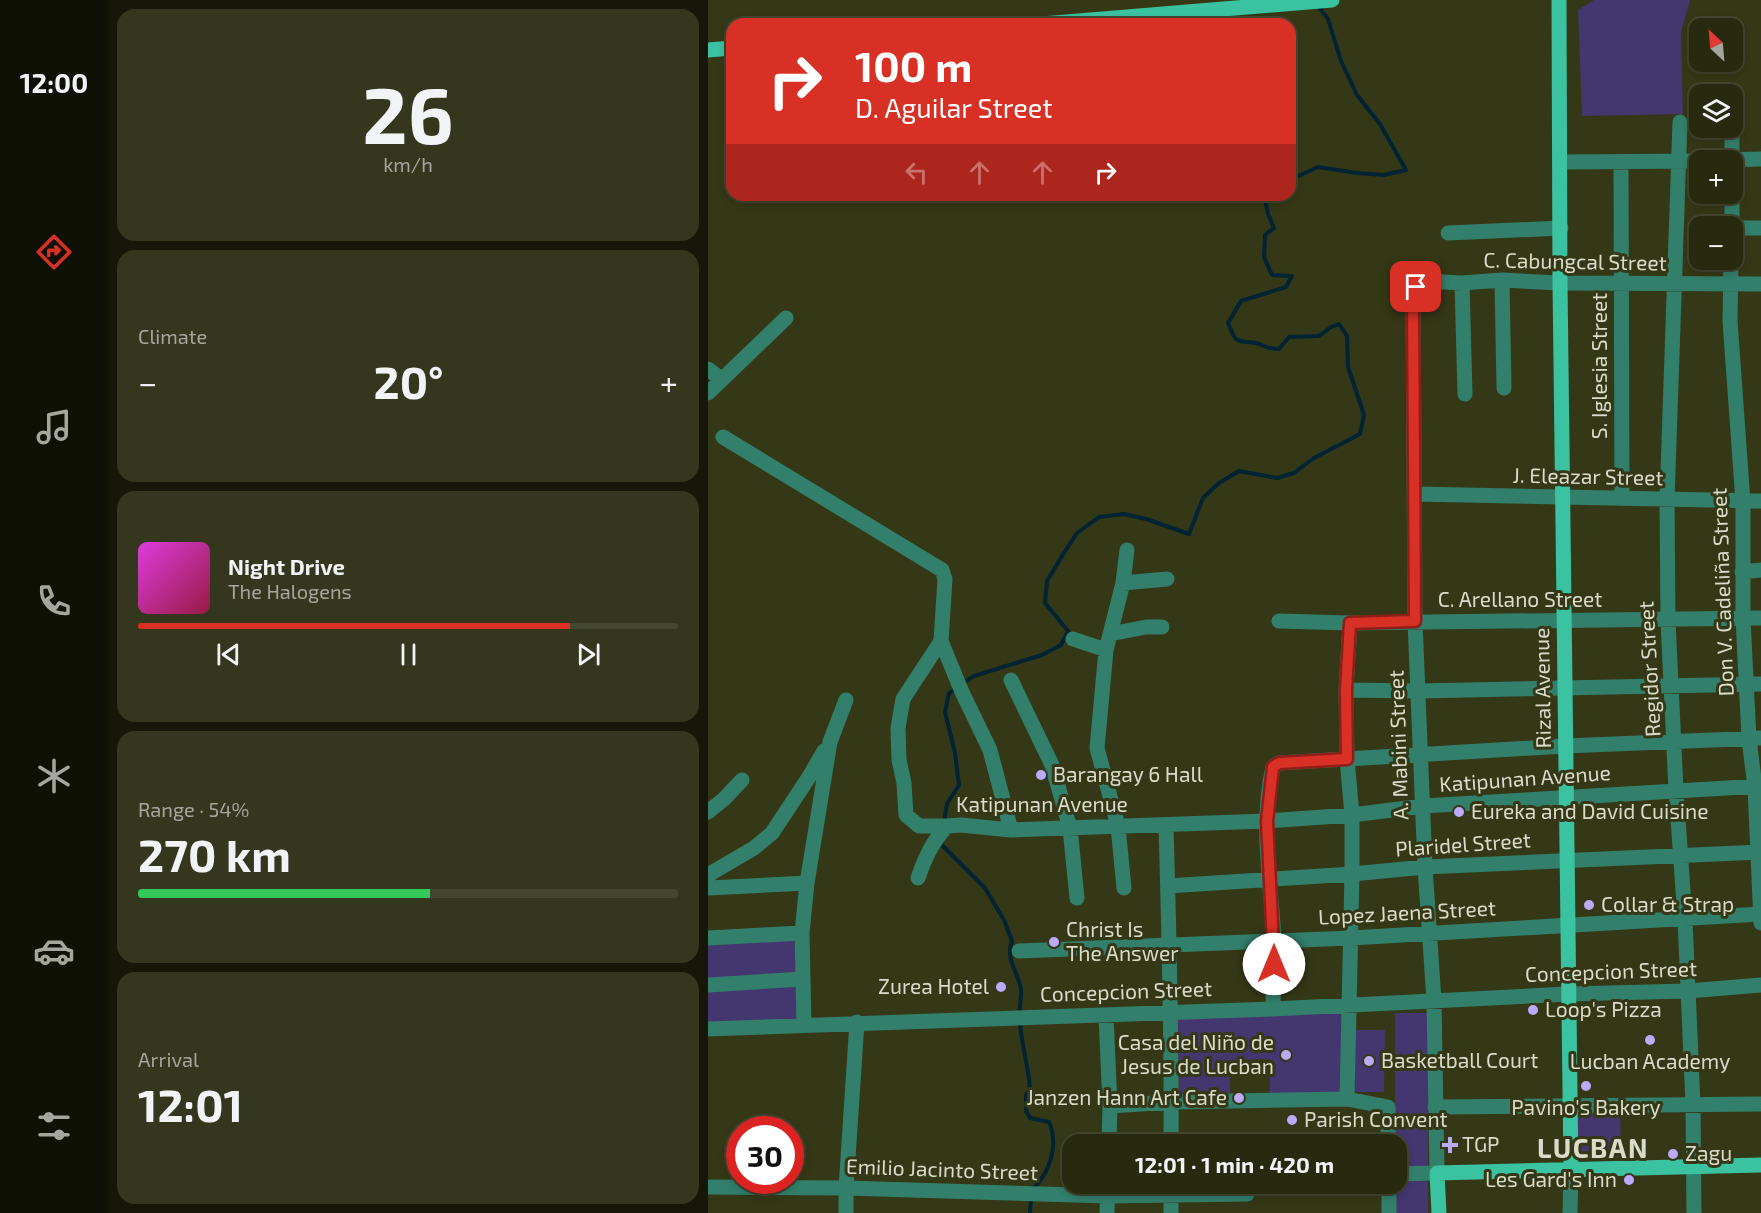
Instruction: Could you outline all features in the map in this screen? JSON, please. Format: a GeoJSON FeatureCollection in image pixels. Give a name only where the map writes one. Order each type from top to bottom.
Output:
{"type":"FeatureCollection","features":[{"type":"Feature","properties":{"kind":"main road"},"geometry":{"type":"LineString","coordinates":[[1112,18],[1332,0]]}},
{"type":"Feature","properties":{"kind":"main road","name":"Rizal Avenue"},"geometry":{"type":"LineString","coordinates":[[1559,0],[1563,621],[1571,1171]]}},
{"type":"Feature","properties":{"kind":"main road"},"geometry":{"type":"LineString","coordinates":[[708,50],[726,48]]}},
{"type":"Feature","properties":{"kind":"main road"},"geometry":{"type":"LineString","coordinates":[[1437,1173],[1761,1165]]}},
{"type":"Feature","properties":{"kind":"main road","name":"A. Mabini Street"},"geometry":{"type":"LineString","coordinates":[[1437,1173],[1439,1213]]}},
{"type":"Feature","properties":{"kind":"street","name":"Regidor Street"},"geometry":{"type":"LineString","coordinates":[[1680,122],[1667,500],[1668,620],[1685,920],[1693,1104],[1694,1213]]}},
{"type":"Feature","properties":{"kind":"street"},"geometry":{"type":"LineString","coordinates":[[1743,160],[1761,159]]}},
{"type":"Feature","properties":{"kind":"street"},"geometry":{"type":"LineString","coordinates":[[1560,162],[1689,161]]}},
{"type":"Feature","properties":{"kind":"street","name":"S. Iglesia Street"},"geometry":{"type":"LineString","coordinates":[[1621,162],[1622,498]]}},
{"type":"Feature","properties":{"kind":"street"},"geometry":{"type":"LineString","coordinates":[[1448,233],[1561,228]]}},
{"type":"Feature","properties":{"kind":"street"},"geometry":{"type":"LineString","coordinates":[[1743,228],[1761,228]]}},
{"type":"Feature","properties":{"kind":"street","name":"Don V. Cadeliña Street"},"geometry":{"type":"LineString","coordinates":[[1731,270],[1730,321],[1743,502],[1743,618],[1754,684],[1761,923]]}},
{"type":"Feature","properties":{"kind":"street"},"geometry":{"type":"LineString","coordinates":[[1503,280],[1504,388]]}},
{"type":"Feature","properties":{"kind":"street","name":"C. Cabungcal Street"},"geometry":{"type":"LineString","coordinates":[[1425,281],[1761,284]]}},
{"type":"Feature","properties":{"kind":"street","name":"A. Mabini Street"},"geometry":{"type":"LineString","coordinates":[[1425,281],[1416,287],[1413,297],[1415,621],[1425,867],[1434,1001],[1437,1173]]}},
{"type":"Feature","properties":{"kind":"street"},"geometry":{"type":"LineString","coordinates":[[1461,282],[1465,394]]}},
{"type":"Feature","properties":{"kind":"street"},"geometry":{"type":"LineString","coordinates":[[708,393],[786,318]]}},
{"type":"Feature","properties":{"kind":"street"},"geometry":{"type":"LineString","coordinates":[[708,369],[721,380]]}},
{"type":"Feature","properties":{"kind":"street"},"geometry":{"type":"LineString","coordinates":[[723,437],[942,570],[945,579],[940,641],[990,750],[1011,830]]}},
{"type":"Feature","properties":{"kind":"street","name":"J. Eleazar Street"},"geometry":{"type":"LineString","coordinates":[[1414,494],[1761,501]]}},
{"type":"Feature","properties":{"kind":"street"},"geometry":{"type":"LineString","coordinates":[[1124,888],[1118,826],[1097,748],[1106,650],[1123,583],[1127,550]]}},
{"type":"Feature","properties":{"kind":"street"},"geometry":{"type":"LineString","coordinates":[[1742,572],[1761,570]]}},
{"type":"Feature","properties":{"kind":"street"},"geometry":{"type":"LineString","coordinates":[[1123,583],[1167,579]]}},
{"type":"Feature","properties":{"kind":"street","name":"C. Arellano Street"},"geometry":{"type":"LineString","coordinates":[[1279,621],[1350,623],[1761,618]]}},
{"type":"Feature","properties":{"kind":"street"},"geometry":{"type":"LineString","coordinates":[[1347,1099],[1352,874],[1352,815],[1347,759],[1346,690],[1350,623]]}},
{"type":"Feature","properties":{"kind":"street"},"geometry":{"type":"LineString","coordinates":[[1110,634],[1146,627],[1162,627]]}},
{"type":"Feature","properties":{"kind":"street"},"geometry":{"type":"LineString","coordinates":[[1072,639],[1106,650]]}},
{"type":"Feature","properties":{"kind":"street","name":"Katipunan Avenue"},"geometry":{"type":"LineString","coordinates":[[940,641],[903,699],[898,728],[899,760],[904,783],[906,815],[919,826],[942,831],[961,825],[1011,830],[1267,821],[1352,815],[1423,806],[1758,787]]}},
{"type":"Feature","properties":{"kind":"street"},"geometry":{"type":"LineString","coordinates":[[1011,680],[1052,765],[1070,828],[1077,898]]}},
{"type":"Feature","properties":{"kind":"street"},"geometry":{"type":"LineString","coordinates":[[1346,690],[1419,691],[1754,684]]}},
{"type":"Feature","properties":{"kind":"street"},"geometry":{"type":"LineString","coordinates":[[708,875],[754,848],[772,833],[830,742],[846,700]]}},
{"type":"Feature","properties":{"kind":"street"},"geometry":{"type":"LineString","coordinates":[[1273,1009],[1274,941],[1267,821],[1270,777],[1273,767],[1279,763],[1565,746],[1755,739]]}},
{"type":"Feature","properties":{"kind":"street"},"geometry":{"type":"LineString","coordinates":[[804,1024],[802,933],[807,883],[830,742]]}},
{"type":"Feature","properties":{"kind":"street"},"geometry":{"type":"LineString","coordinates":[[710,808],[742,780]]}},
{"type":"Feature","properties":{"kind":"street"},"geometry":{"type":"LineString","coordinates":[[1166,825],[1171,946],[1169,1011],[1171,1134]]}},
{"type":"Feature","properties":{"kind":"street"},"geometry":{"type":"LineString","coordinates":[[918,878],[926,855],[942,831]]}},
{"type":"Feature","properties":{"kind":"street","name":"Plaridel Street"},"geometry":{"type":"LineString","coordinates":[[1168,886],[1425,867],[1759,852]]}},
{"type":"Feature","properties":{"kind":"street"},"geometry":{"type":"LineString","coordinates":[[708,888],[807,883]]}},
{"type":"Feature","properties":{"kind":"street","name":"Lopez Jaena Street"},"geometry":{"type":"LineString","coordinates":[[1019,951],[1351,938],[1761,914]]}},
{"type":"Feature","properties":{"kind":"street"},"geometry":{"type":"LineString","coordinates":[[708,938],[802,933]]}},
{"type":"Feature","properties":{"kind":"street"},"geometry":{"type":"LineString","coordinates":[[708,985],[802,979]]}},
{"type":"Feature","properties":{"kind":"street","name":"Concepcion Street"},"geometry":{"type":"LineString","coordinates":[[708,1029],[1273,1009],[1568,994],[1688,991],[1761,985]]}},
{"type":"Feature","properties":{"kind":"street"},"geometry":{"type":"LineString","coordinates":[[1106,1015],[1109,1134]]}},
{"type":"Feature","properties":{"kind":"street"},"geometry":{"type":"LineString","coordinates":[[846,1213],[857,1022]]}},
{"type":"Feature","properties":{"kind":"street"},"geometry":{"type":"LineString","coordinates":[[1110,1106],[1171,1102],[1347,1099],[1388,1107],[1388,1134]]}},
{"type":"Feature","properties":{"kind":"street"},"geometry":{"type":"LineString","coordinates":[[1435,1107],[1761,1104]]}},
{"type":"Feature","properties":{"kind":"street","name":"Rizal Avenue"},"geometry":{"type":"LineString","coordinates":[[1570,1213],[1571,1171]]}},
{"type":"Feature","properties":{"kind":"street"},"geometry":{"type":"LineString","coordinates":[[1407,1174],[1437,1173]]}},
{"type":"Feature","properties":{"kind":"street","name":"Emilio Jacinto Street"},"geometry":{"type":"LineString","coordinates":[[708,1187],[1062,1193]]}},
{"type":"Feature","properties":{"kind":"street"},"geometry":{"type":"LineString","coordinates":[[1107,1213],[1108,1194]]}},
{"type":"Feature","properties":{"kind":"street"},"geometry":{"type":"LineString","coordinates":[[1170,1213],[1171,1194]]}},
{"type":"Feature","properties":{"kind":"street"},"geometry":{"type":"LineString","coordinates":[[1389,1194],[1389,1213]]}},
{"type":"Feature","properties":{"kind":"shaded area"},"geometry":{"type":"Polygon","coordinates":[[[1594,0],[1690,0],[1681,32],[1683,114],[1582,116],[1578,10],[1594,0]]]}},
{"type":"Feature","properties":{"kind":"shaded area"},"geometry":{"type":"Polygon","coordinates":[[[794,937],[801,1020],[708,1024],[708,940],[794,937]]]}},
{"type":"Feature","properties":{"kind":"shaded area"},"geometry":{"type":"Polygon","coordinates":[[[1345,1010],[1343,1096],[1270,1097],[1269,1059],[1230,1060],[1230,1098],[1179,1098],[1178,1015],[1345,1010]]]}},
{"type":"Feature","properties":{"kind":"shaded area"},"geometry":{"type":"Polygon","coordinates":[[[1395,1013],[1428,1013],[1428,1213],[1395,1213],[1395,1194],[1407,1194],[1407,1134],[1395,1134],[1395,1013]]]}},
{"type":"Feature","properties":{"kind":"shaded area","name":"Basketball Court"},"geometry":{"type":"Polygon","coordinates":[[[1354,1030],[1385,1030],[1384,1092],[1353,1092],[1354,1030]]]}},
{"type":"Feature","properties":{"kind":"shaded area"},"geometry":{"type":"Polygon","coordinates":[[[1620,1113],[1621,1157],[1575,1158],[1574,1115],[1620,1113]]]}},
{"type":"Feature","properties":{"kind":"waterway"},"geometry":{"type":"LineString","coordinates":[[1296,177],[1318,167],[1384,175],[1406,170],[1380,124],[1357,95],[1341,61],[1328,19],[1318,6]]}},
{"type":"Feature","properties":{"kind":"waterway"},"geometry":{"type":"LineString","coordinates":[[962,684],[974,676],[1042,655],[1061,645],[1068,631],[1045,603],[1047,581],[1077,533],[1099,517],[1124,514],[1189,534],[1203,498],[1219,483],[1239,471],[1277,478],[1294,473],[1314,458],[1360,434],[1364,415],[1348,367],[1347,336],[1339,324],[1319,336],[1289,337],[1279,349],[1237,340],[1228,323],[1241,301],[1286,287],[1292,276],[1272,275],[1264,257],[1265,235],[1274,228],[1265,201]]}},
{"type":"Feature","properties":{"kind":"waterway"},"geometry":{"type":"LineString","coordinates":[[944,822],[947,804],[959,785],[955,753],[945,712],[949,693],[956,689]]}},
{"type":"Feature","properties":{"kind":"waterway"},"geometry":{"type":"LineString","coordinates":[[939,842],[985,888],[1004,920],[1012,941],[1011,960],[1021,989],[1020,1013]]}},
{"type":"Feature","properties":{"kind":"waterway"},"geometry":{"type":"LineString","coordinates":[[1020,1021],[1030,1090],[1026,1095],[1026,1111],[1030,1118],[1049,1122],[1053,1140],[1048,1166],[1033,1189]]}},
{"type":"Feature","properties":{"kind":"waterway"},"geometry":{"type":"LineString","coordinates":[[1030,1213],[1031,1199]]}},
{"type":"Feature","properties":{"kind":"place","name":"Barangay 6 Hall"},"geometry":{"type":"Point","coordinates":[1041,775]}},
{"type":"Feature","properties":{"kind":"place","name":"Eureka and David Cuisine"},"geometry":{"type":"Point","coordinates":[1459,812]}},
{"type":"Feature","properties":{"kind":"place","name":"Collar & Strap"},"geometry":{"type":"Point","coordinates":[1589,905]}},
{"type":"Feature","properties":{"kind":"place","name":"Christ Is The Answer"},"geometry":{"type":"Point","coordinates":[1054,942]}},
{"type":"Feature","properties":{"kind":"place","name":"Zurea Hotel"},"geometry":{"type":"Point","coordinates":[1001,987]}},
{"type":"Feature","properties":{"kind":"place","name":"Loop's Pizza"},"geometry":{"type":"Point","coordinates":[1533,1010]}},
{"type":"Feature","properties":{"kind":"place","name":"Lucban Academy"},"geometry":{"type":"Point","coordinates":[1650,1040]}},
{"type":"Feature","properties":{"kind":"place","name":"Casa del Niño de Jesus de Lucban"},"geometry":{"type":"Point","coordinates":[1286,1055]}},
{"type":"Feature","properties":{"kind":"place","name":"Basketball Court"},"geometry":{"type":"Point","coordinates":[1369,1061]}},
{"type":"Feature","properties":{"kind":"place","name":"Pavino's Bakery"},"geometry":{"type":"Point","coordinates":[1586,1086]}},
{"type":"Feature","properties":{"kind":"place","name":"Janzen Hann Art Cafe"},"geometry":{"type":"Point","coordinates":[1239,1098]}},
{"type":"Feature","properties":{"kind":"place","name":"Parish Convent"},"geometry":{"type":"Point","coordinates":[1292,1120]}},
{"type":"Feature","properties":{"kind":"place","name":"TGP"},"geometry":{"type":"Point","coordinates":[1450,1145]}},
{"type":"Feature","properties":{"kind":"place","name":"Zagu"},"geometry":{"type":"Point","coordinates":[1673,1154]}},
{"type":"Feature","properties":{"kind":"place","name":"Les Gard's Inn"},"geometry":{"type":"Point","coordinates":[1629,1180]}},
{"type":"Feature","properties":{"kind":"district","name":"LUCBAN"},"geometry":{"type":"Point","coordinates":[1593,1149]}},
{"type":"Feature","properties":{"kind":"route"},"geometry":{"type":"LineString","coordinates":[[1274,964],[1267,821],[1270,777],[1273,767],[1279,763],[1347,759],[1346,690],[1350,623],[1415,621],[1413,297],[1416,287]]}}]}
